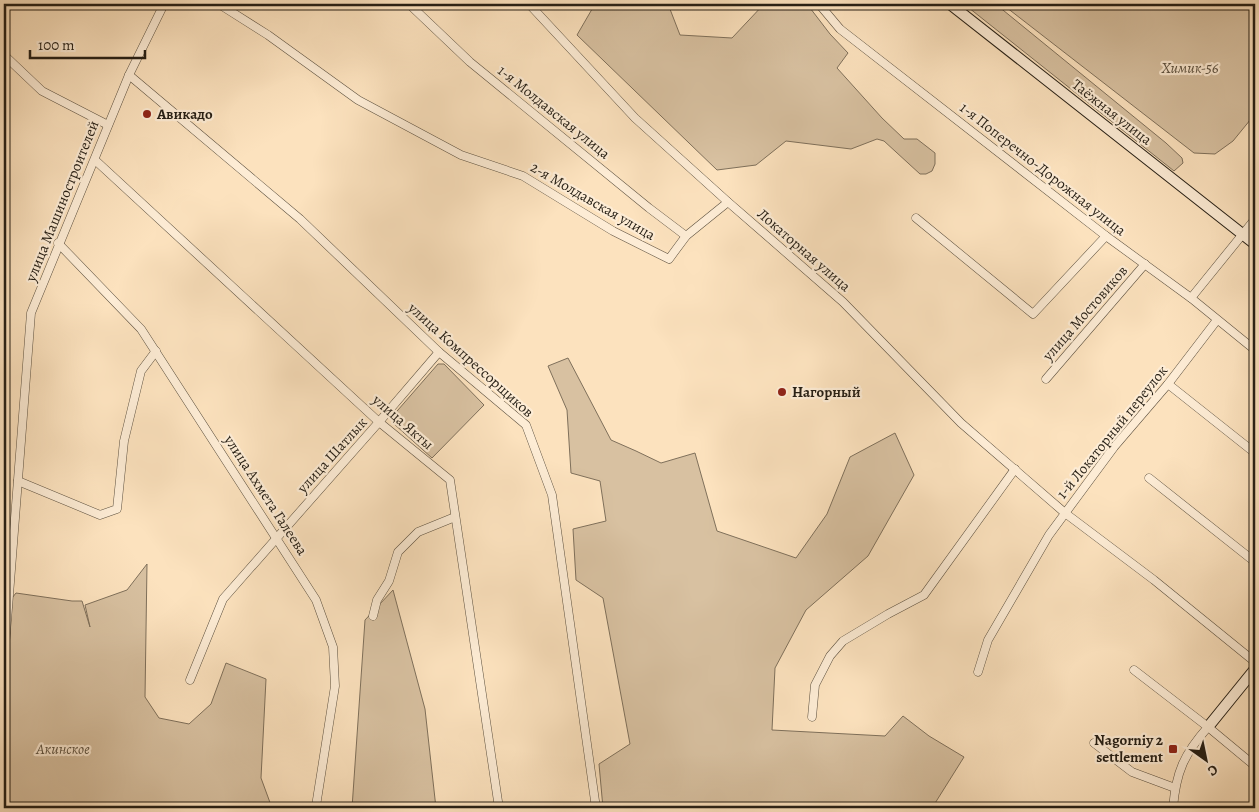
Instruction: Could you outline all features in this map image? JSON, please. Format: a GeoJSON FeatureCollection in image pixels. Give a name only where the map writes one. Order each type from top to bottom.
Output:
{"type":"FeatureCollection","features":[{"type":"Feature","properties":{"kind":"street","name":"улица Машиностроителей"},"geometry":{"type":"LineString","coordinates":[[4,659],[31,313],[58,243],[95,160],[129,75],[164,4]]}},
{"type":"Feature","properties":{"kind":"street","name":"2-я Молдавская улица"},"geometry":{"type":"LineString","coordinates":[[219,4],[268,35],[358,100],[461,155],[523,176],[613,230],[669,260],[686,236]]}},
{"type":"Feature","properties":{"kind":"street","name":"1-я Молдавская улица"},"geometry":{"type":"LineString","coordinates":[[409,4],[470,62],[686,236]]}},
{"type":"Feature","properties":{"kind":"street","name":"Локаторная улица"},"geometry":{"type":"LineString","coordinates":[[529,4],[635,118],[843,302],[960,423],[1015,468],[1065,513],[1154,580],[1255,662]]}},
{"type":"Feature","properties":{"kind":"street","name":"1-я Поперечно-Дорожная улица"},"geometry":{"type":"LineString","coordinates":[[819,4],[840,29],[1106,236],[1191,298],[1255,350]]}},
{"type":"Feature","properties":{"kind":"street","name":"Таёжная улица"},"geometry":{"type":"LineString","coordinates":[[950,4],[1255,244]]}},
{"type":"Feature","properties":{"kind":"street"},"geometry":{"type":"LineString","coordinates":[[4,55],[42,91],[108,124]]}},
{"type":"Feature","properties":{"kind":"street","name":"улица Компрессорщиков"},"geometry":{"type":"LineString","coordinates":[[129,75],[300,219],[439,352],[526,426],[552,495],[596,808]]}},
{"type":"Feature","properties":{"kind":"street","name":"улица Якты"},"geometry":{"type":"LineString","coordinates":[[95,160],[379,422],[450,480],[499,808]]}},
{"type":"Feature","properties":{"kind":"street"},"geometry":{"type":"LineString","coordinates":[[686,236],[728,202]]}},
{"type":"Feature","properties":{"kind":"street"},"geometry":{"type":"LineString","coordinates":[[916,218],[1033,314],[1106,236]]}},
{"type":"Feature","properties":{"kind":"street"},"geometry":{"type":"LineString","coordinates":[[1191,298],[1255,219]]}},
{"type":"Feature","properties":{"kind":"street","name":"улица Ахмета Галеева"},"geometry":{"type":"LineString","coordinates":[[58,243],[141,329],[316,600],[333,647],[335,686],[316,806]]}},
{"type":"Feature","properties":{"kind":"street","name":"улица Мостовиков"},"geometry":{"type":"LineString","coordinates":[[1046,379],[1145,264]]}},
{"type":"Feature","properties":{"kind":"street","name":"1-й Локаторный переулок"},"geometry":{"type":"LineString","coordinates":[[978,672],[988,640],[1049,535],[1114,447],[1168,384],[1217,320]]}},
{"type":"Feature","properties":{"kind":"street"},"geometry":{"type":"LineString","coordinates":[[18,481],[100,515],[117,509],[124,441],[141,371],[156,351]]}},
{"type":"Feature","properties":{"kind":"street","name":"улица Шатлык"},"geometry":{"type":"LineString","coordinates":[[190,680],[223,598],[439,352]]}},
{"type":"Feature","properties":{"kind":"street"},"geometry":{"type":"LineString","coordinates":[[1168,384],[1255,453]]}},
{"type":"Feature","properties":{"kind":"street"},"geometry":{"type":"LineString","coordinates":[[812,717],[815,685],[830,656],[844,641],[924,595],[1015,468]]}},
{"type":"Feature","properties":{"kind":"street"},"geometry":{"type":"LineString","coordinates":[[1149,478],[1255,562]]}},
{"type":"Feature","properties":{"kind":"street"},"geometry":{"type":"LineString","coordinates":[[373,616],[377,600],[390,581],[398,552],[418,532],[455,516]]}},
{"type":"Feature","properties":{"kind":"street"},"geometry":{"type":"LineString","coordinates":[[1173,808],[1179,772],[1190,748],[1255,669]]}},
{"type":"Feature","properties":{"kind":"street"},"geometry":{"type":"LineString","coordinates":[[1134,670],[1255,766]]}},
{"type":"Feature","properties":{"kind":"street"},"geometry":{"type":"LineString","coordinates":[[1094,743],[1132,772],[1175,788]]}},
{"type":"Feature","properties":{"kind":"green space"},"geometry":{"type":"Polygon","coordinates":[[[595,4],[668,4],[680,35],[732,38],[764,4],[807,4],[830,34],[848,53],[837,68],[882,118],[904,139],[917,139],[935,153],[935,164],[932,171],[920,174],[884,141],[877,139],[851,149],[786,141],[756,165],[717,170],[577,35],[595,4]]]}},
{"type":"Feature","properties":{"kind":"green space"},"geometry":{"type":"Polygon","coordinates":[[[964,4],[998,4],[998,6],[1166,143],[1182,158],[1183,163],[1174,171],[964,4]]]}},
{"type":"Feature","properties":{"kind":"green space","name":"Химик-56"},"geometry":{"type":"Polygon","coordinates":[[[1002,4],[1255,4],[1255,114],[1233,141],[1215,154],[1194,153],[1002,4]]]}},
{"type":"Feature","properties":{"kind":"green space"},"geometry":{"type":"Polygon","coordinates":[[[568,358],[611,440],[661,463],[695,453],[717,531],[796,558],[827,514],[850,457],[895,433],[914,475],[868,556],[806,610],[775,668],[772,730],[885,736],[903,716],[929,736],[964,757],[932,808],[603,808],[599,764],[630,744],[603,598],[576,580],[573,529],[606,521],[600,481],[571,473],[567,410],[548,366],[568,358]]]}},
{"type":"Feature","properties":{"kind":"green space"},"geometry":{"type":"Polygon","coordinates":[[[438,364],[444,364],[484,405],[432,458],[393,423],[391,418],[438,364]]]}},
{"type":"Feature","properties":{"kind":"green space","name":"Акинское"},"geometry":{"type":"Polygon","coordinates":[[[147,564],[145,697],[159,718],[189,724],[211,704],[226,663],[266,679],[261,778],[272,808],[4,808],[4,608],[16,593],[82,601],[90,627],[85,605],[127,590],[147,564]]]}},
{"type":"Feature","properties":{"kind":"green space"},"geometry":{"type":"Polygon","coordinates":[[[393,590],[425,709],[436,808],[352,808],[365,620],[393,590]]]}},
{"type":"Feature","properties":{"kind":"place","name":"Авикадо"},"geometry":{"type":"Point","coordinates":[147,114]}},
{"type":"Feature","properties":{"kind":"place","name":"Нагорный"},"geometry":{"type":"Point","coordinates":[782,392]}},
{"type":"Feature","properties":{"kind":"place","name":"Nagorniy 2 settlement"},"geometry":{"type":"Point","coordinates":[1173,749]}}]}
